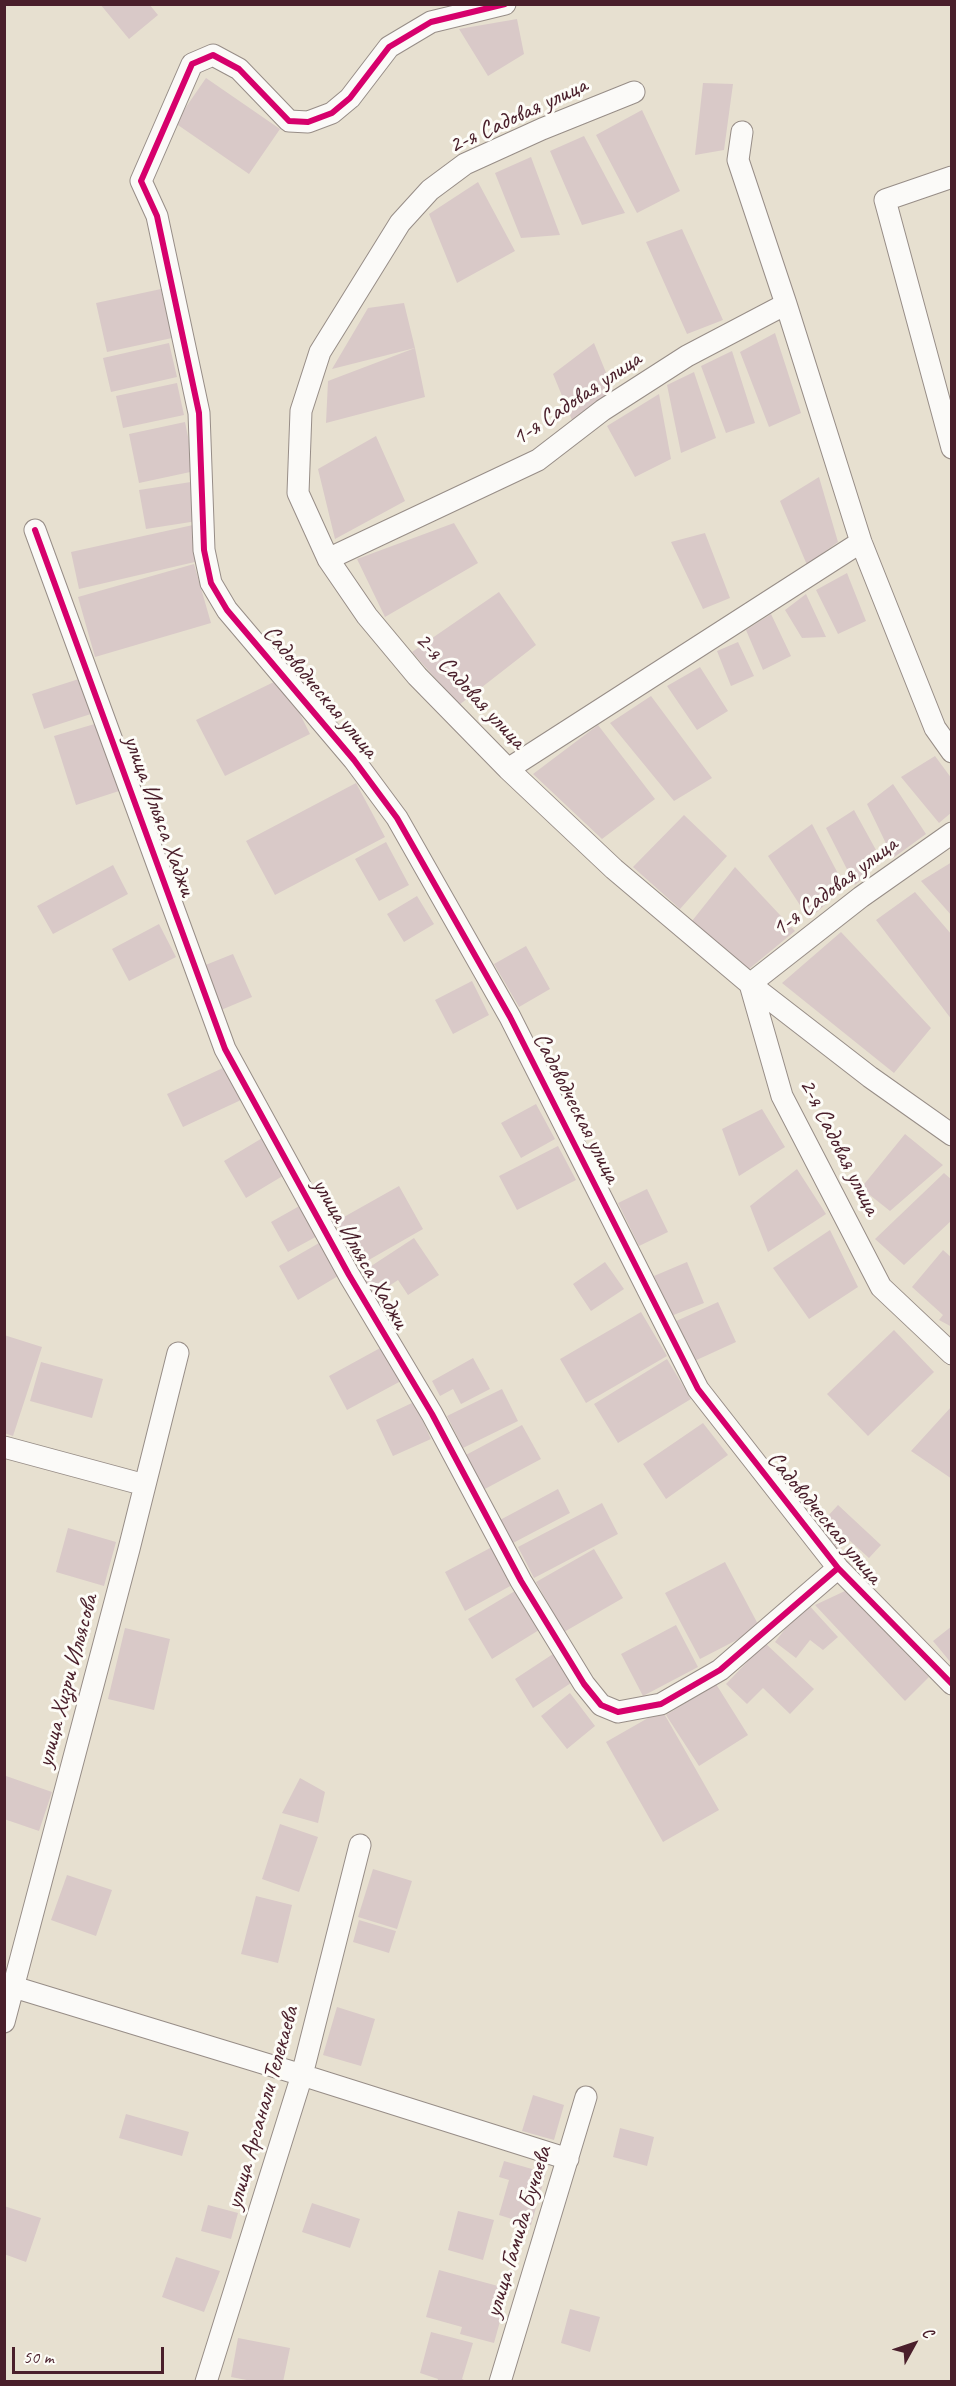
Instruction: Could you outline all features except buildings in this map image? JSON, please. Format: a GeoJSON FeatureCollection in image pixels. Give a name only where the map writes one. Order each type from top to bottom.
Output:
{"type":"FeatureCollection","features":[{"type":"Feature","properties":{"kind":"street","name":"Садоводческая улица"},"geometry":{"type":"LineString","coordinates":[[504,4],[431,22],[397,42],[389,48],[350,98],[332,113],[308,122],[289,121],[239,69],[213,55],[192,64],[141,181],[158,216],[199,413],[204,550],[212,583],[227,610],[354,760],[397,818],[510,1017],[698,1389],[837,1568],[951,1684]]}},
{"type":"Feature","properties":{"kind":"street","name":"2-я Садовая улица"},"geometry":{"type":"LineString","coordinates":[[634,92],[542,129],[465,164],[430,190],[400,223],[320,352],[301,411],[298,493],[328,559],[367,616],[417,676],[508,769],[614,869],[750,984],[782,1096],[881,1287],[951,1354]]}},
{"type":"Feature","properties":{"kind":"street"},"geometry":{"type":"LineString","coordinates":[[742,132],[738,160],[861,542],[935,728],[951,752]]}},
{"type":"Feature","properties":{"kind":"street"},"geometry":{"type":"LineString","coordinates":[[951,177],[885,200],[951,448]]}},
{"type":"Feature","properties":{"kind":"street","name":"1-я Садовая улица"},"geometry":{"type":"LineString","coordinates":[[328,559],[538,460],[603,410],[687,356],[786,304]]}},
{"type":"Feature","properties":{"kind":"street","name":"улица Ильяса Хаджи"},"geometry":{"type":"LineString","coordinates":[[35,530],[225,1049],[350,1275],[432,1414],[521,1581],[584,1684],[601,1705],[618,1712],[661,1704],[720,1670],[837,1568]]}},
{"type":"Feature","properties":{"kind":"street"},"geometry":{"type":"LineString","coordinates":[[508,769],[861,542]]}},
{"type":"Feature","properties":{"kind":"street","name":"1-я Садовая улица"},"geometry":{"type":"LineString","coordinates":[[750,984],[861,897],[951,833]]}},
{"type":"Feature","properties":{"kind":"street"},"geometry":{"type":"LineString","coordinates":[[750,984],[870,1077],[951,1135]]}},
{"type":"Feature","properties":{"kind":"street","name":"улица Хизри Ильясова"},"geometry":{"type":"LineString","coordinates":[[4,2022],[9,1986],[145,1485],[178,1353]]}},
{"type":"Feature","properties":{"kind":"street"},"geometry":{"type":"LineString","coordinates":[[4,1447],[145,1485]]}},
{"type":"Feature","properties":{"kind":"street","name":"улица Арсанали Телекаева"},"geometry":{"type":"LineString","coordinates":[[206,2382],[302,2075],[360,1845]]}},
{"type":"Feature","properties":{"kind":"street"},"geometry":{"type":"LineString","coordinates":[[9,1986],[568,2159]]}},
{"type":"Feature","properties":{"kind":"street","name":"улица Гамида Бучаева"},"geometry":{"type":"LineString","coordinates":[[500,2382],[586,2097]]}},
{"type":"Feature","properties":{"kind":"cycle path"},"geometry":{"type":"LineString","coordinates":[[505,4],[431,22],[389,47],[350,98],[332,113],[308,122],[289,121],[239,69],[213,55],[192,64],[141,181],[157,216],[199,413],[204,550],[211,583],[227,610],[354,760],[397,818],[510,1017],[698,1389],[838,1568],[952,1684]]}},
{"type":"Feature","properties":{"kind":"cycle path"},"geometry":{"type":"LineString","coordinates":[[35,530],[225,1049],[349,1275],[432,1414],[521,1581],[584,1684],[601,1705],[618,1712],[661,1704],[720,1670],[838,1568]]}}]}
